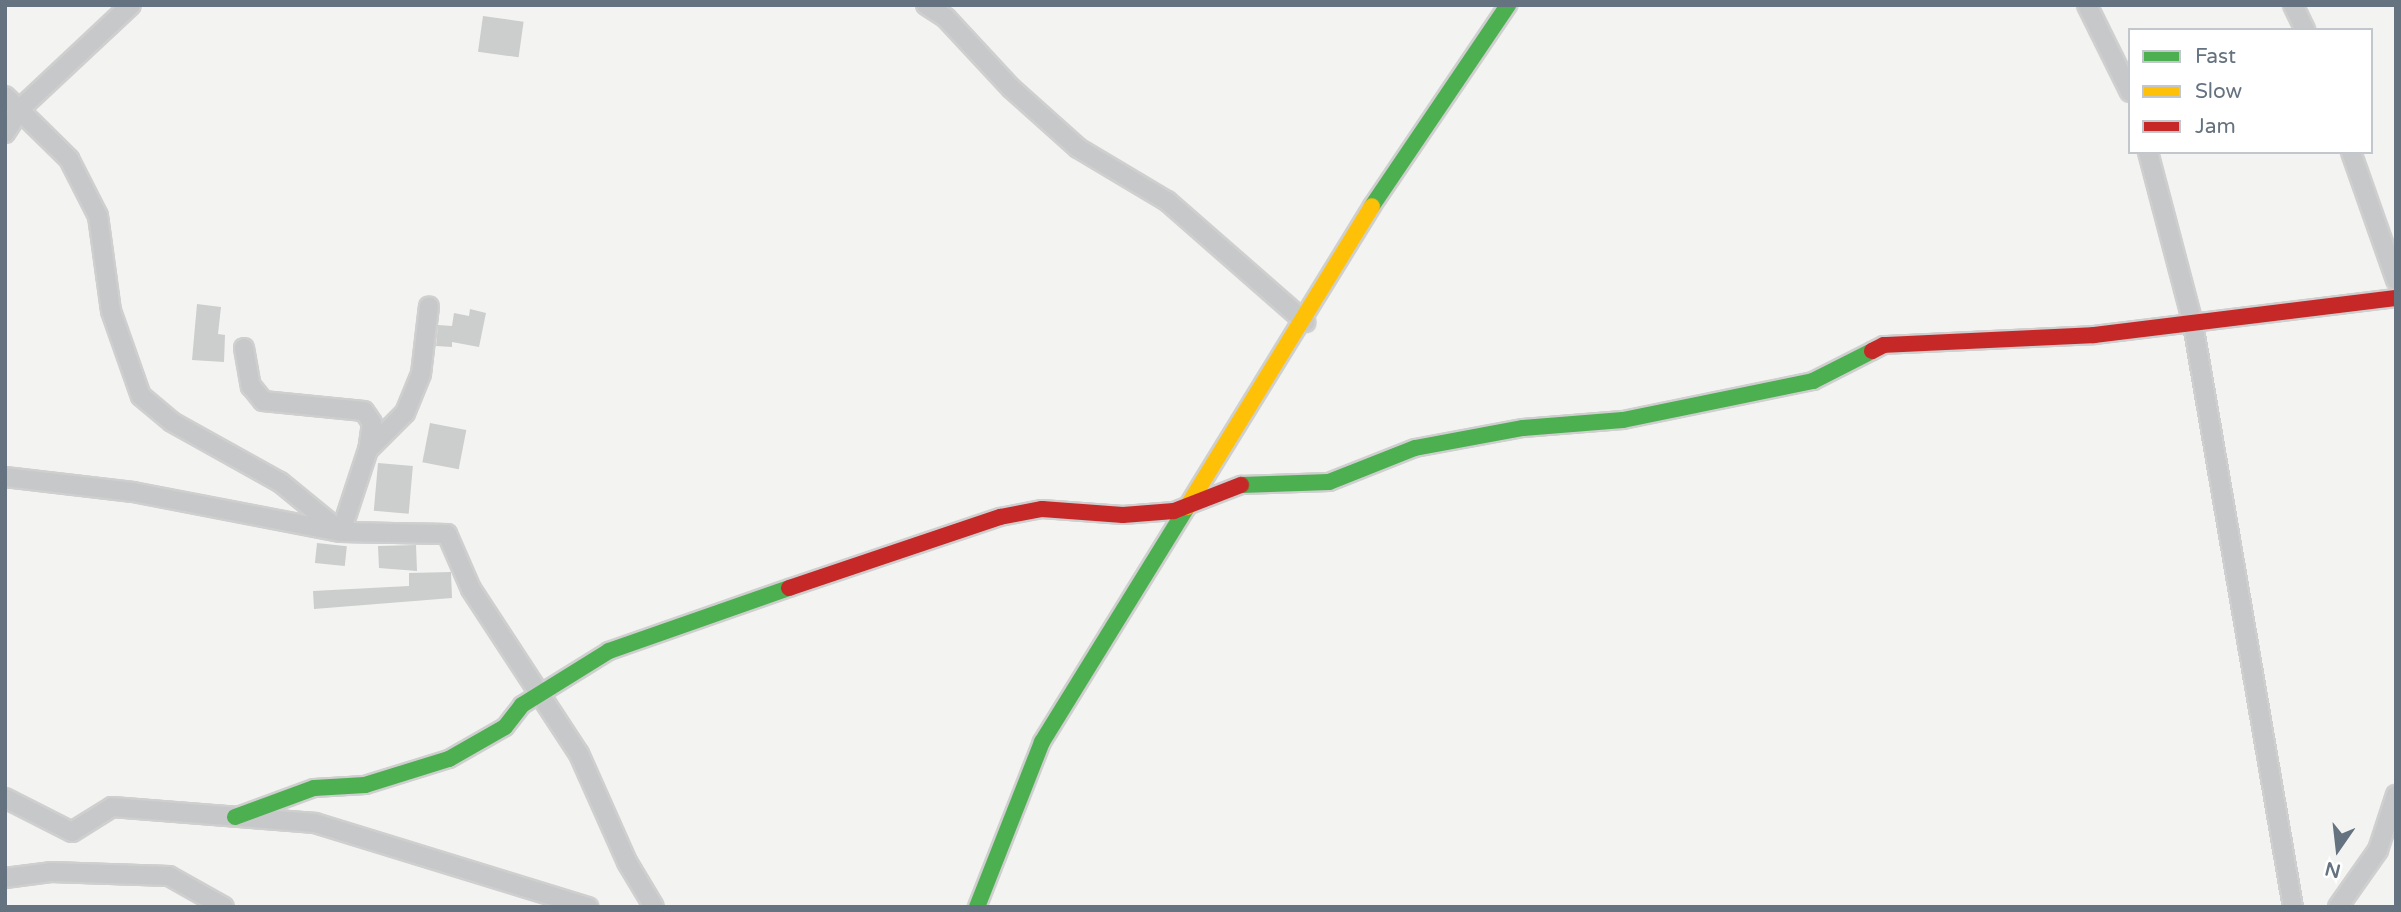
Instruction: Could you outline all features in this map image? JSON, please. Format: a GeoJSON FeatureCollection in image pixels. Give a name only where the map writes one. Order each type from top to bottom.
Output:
{"type":"FeatureCollection","features":[{"type":"Feature","properties":{"kind":"street"},"geometry":{"type":"LineString","coordinates":[[5,133],[22,107],[131,5]]}},
{"type":"Feature","properties":{"kind":"street"},"geometry":{"type":"LineString","coordinates":[[926,5],[946,18],[1011,88],[1078,148],[1167,201],[1305,322]]}},
{"type":"Feature","properties":{"kind":"street"},"geometry":{"type":"LineString","coordinates":[[978,907],[1042,742],[1305,322],[1381,191],[1508,5]]}},
{"type":"Feature","properties":{"kind":"street"},"geometry":{"type":"LineString","coordinates":[[2087,5],[2128,88]]}},
{"type":"Feature","properties":{"kind":"street"},"geometry":{"type":"LineString","coordinates":[[2293,5],[2304,28]]}},
{"type":"Feature","properties":{"kind":"street"},"geometry":{"type":"LineString","coordinates":[[5,96],[22,107],[69,159],[98,216],[111,311],[141,396],[172,422],[280,482],[341,532]]}},
{"type":"Feature","properties":{"kind":"street"},"geometry":{"type":"LineString","coordinates":[[2149,154],[2193,324],[2293,907]]}},
{"type":"Feature","properties":{"kind":"street"},"geometry":{"type":"LineString","coordinates":[[2352,154],[2396,280]]}},
{"type":"Feature","properties":{"kind":"street"},"geometry":{"type":"LineString","coordinates":[[235,817],[314,788],[365,785],[449,759],[505,727],[522,705],[609,651],[657,630],[708,620],[954,530],[1042,509],[1123,515],[1174,511],[1195,497],[1232,485],[1329,482],[1415,448],[1523,428],[1623,419],[1813,381],[1884,345],[2193,324],[2396,298]]}},
{"type":"Feature","properties":{"kind":"street"},"geometry":{"type":"LineString","coordinates":[[368,450],[405,413],[421,374],[429,306]]}},
{"type":"Feature","properties":{"kind":"street"},"geometry":{"type":"LineString","coordinates":[[244,348],[251,386],[263,401],[364,411],[372,423],[368,450],[341,532]]}},
{"type":"Feature","properties":{"kind":"street"},"geometry":{"type":"LineString","coordinates":[[5,477],[133,492],[341,532],[447,534],[471,589],[543,692],[654,907]]}},
{"type":"Feature","properties":{"kind":"street"},"geometry":{"type":"LineString","coordinates":[[2338,907],[2378,850],[2396,795]]}},
{"type":"Feature","properties":{"kind":"street"},"geometry":{"type":"LineString","coordinates":[[5,798],[72,832],[112,807],[315,823],[589,907]]}},
{"type":"Feature","properties":{"kind":"street"},"geometry":{"type":"LineString","coordinates":[[5,878],[51,872],[169,876],[223,907]]}},
{"type":"Feature","properties":{"kind":"building"},"geometry":{"type":"Polygon","coordinates":[[[483,16],[524,22],[519,57],[478,52],[483,16]]]}},
{"type":"Feature","properties":{"kind":"building"},"geometry":{"type":"Polygon","coordinates":[[[197,304],[221,307],[218,334],[225,335],[224,362],[192,360],[197,304]]]}},
{"type":"Feature","properties":{"kind":"building"},"geometry":{"type":"Polygon","coordinates":[[[470,309],[486,313],[479,347],[452,342],[452,347],[436,346],[438,325],[452,326],[454,313],[469,316],[470,309]]]}},
{"type":"Feature","properties":{"kind":"building"},"geometry":{"type":"Polygon","coordinates":[[[430,423],[466,430],[459,469],[422,462],[430,423]]]}},
{"type":"Feature","properties":{"kind":"building"},"geometry":{"type":"Polygon","coordinates":[[[378,463],[413,466],[409,514],[374,511],[378,463]]]}},
{"type":"Feature","properties":{"kind":"building"},"geometry":{"type":"Polygon","coordinates":[[[317,543],[347,546],[345,566],[315,563],[317,543]]]}},
{"type":"Feature","properties":{"kind":"building"},"geometry":{"type":"Polygon","coordinates":[[[416,545],[417,571],[379,568],[378,546],[416,545]]]}},
{"type":"Feature","properties":{"kind":"building"},"geometry":{"type":"Polygon","coordinates":[[[451,572],[452,598],[314,609],[313,591],[409,586],[409,573],[451,572]]]}},
{"type":"Feature","properties":{"kind":"traffic: fast"},"geometry":{"type":"LineString","coordinates":[[1372,206],[1508,5]]}},
{"type":"Feature","properties":{"kind":"traffic: fast"},"geometry":{"type":"LineString","coordinates":[[1241,485],[1329,482],[1415,448],[1523,428],[1623,420],[1813,381],[1872,351]]}},
{"type":"Feature","properties":{"kind":"traffic: fast"},"geometry":{"type":"LineString","coordinates":[[977,907],[1042,742],[1187,507]]}},
{"type":"Feature","properties":{"kind":"traffic: fast"},"geometry":{"type":"LineString","coordinates":[[235,817],[314,788],[365,785],[449,759],[505,727],[522,705],[609,651],[789,588]]}},
{"type":"Feature","properties":{"kind":"traffic: slow"},"geometry":{"type":"LineString","coordinates":[[1187,507],[1372,206]]}},
{"type":"Feature","properties":{"kind":"traffic: jam"},"geometry":{"type":"LineString","coordinates":[[1872,351],[1884,345],[2094,335],[2396,298]]}},
{"type":"Feature","properties":{"kind":"traffic: jam"},"geometry":{"type":"LineString","coordinates":[[789,588],[1000,517],[1042,509],[1123,515],[1174,511],[1241,485]]}}]}
